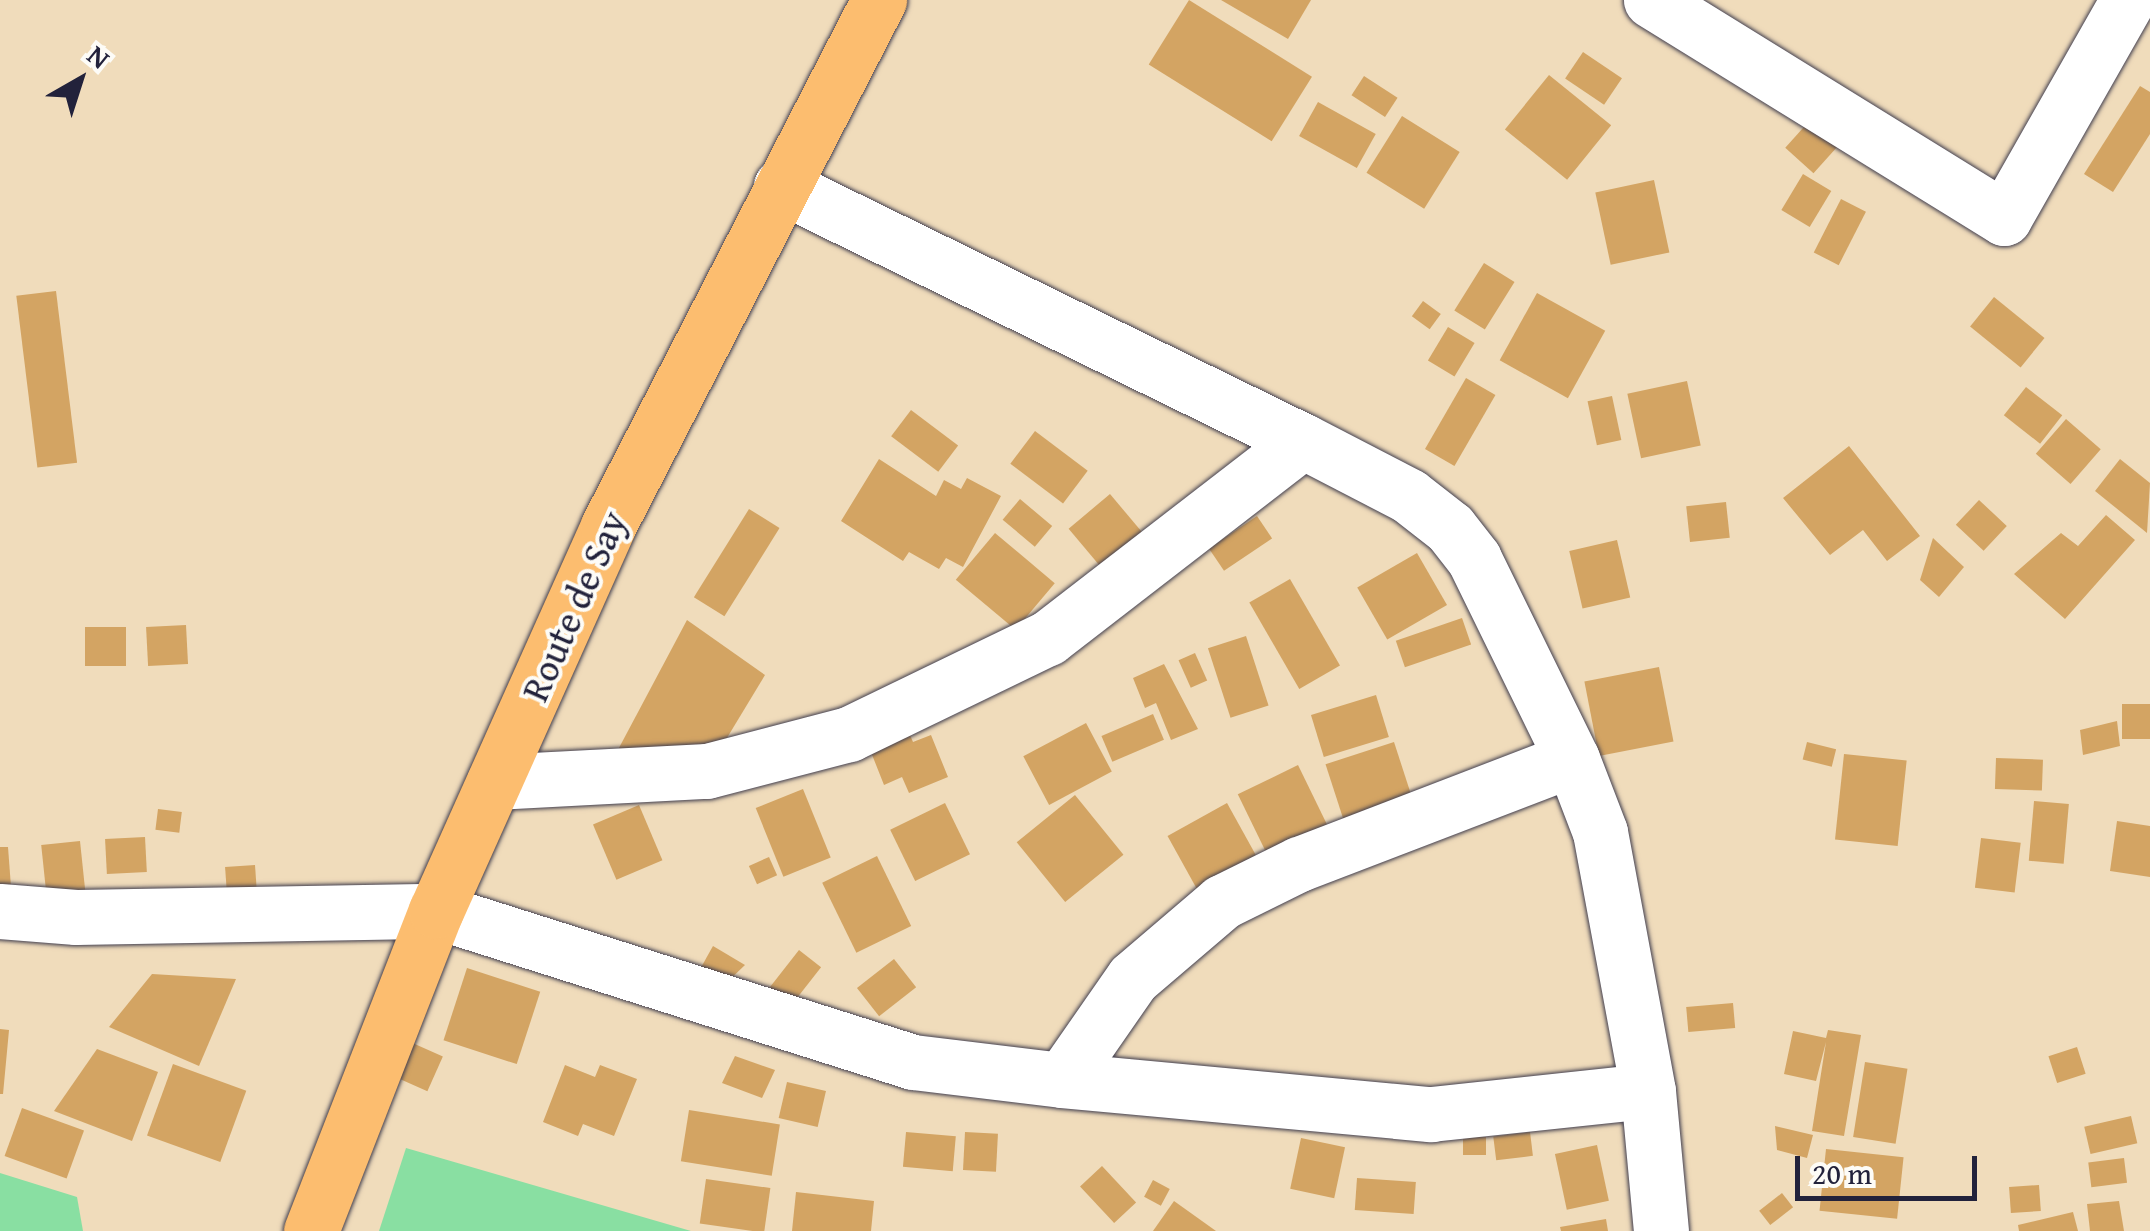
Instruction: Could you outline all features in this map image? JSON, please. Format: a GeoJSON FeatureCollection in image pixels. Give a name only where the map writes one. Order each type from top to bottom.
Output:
{"type":"FeatureCollection","features":[{"type":"Feature","properties":{"kind":"main road","name":"Route de Say"},"geometry":{"type":"LineString","coordinates":[[311,1231],[436,911],[608,526],[880,0]]}},
{"type":"Feature","properties":{"kind":"street"},"geometry":{"type":"LineString","coordinates":[[1651,0],[2004,218],[2128,0]]}},
{"type":"Feature","properties":{"kind":"street"},"geometry":{"type":"LineString","coordinates":[[781,186],[1409,496],[1450,528],[1474,559],[1572,760],[1615,893],[1648,1092],[1662,1231]]}},
{"type":"Feature","properties":{"kind":"street"},"geometry":{"type":"LineString","coordinates":[[494,782],[707,770],[849,734],[1048,638],[1303,442]]}},
{"type":"Feature","properties":{"kind":"street"},"geometry":{"type":"LineString","coordinates":[[1062,1080],[1133,978],[1222,902],[1299,864],[1572,760]]}},
{"type":"Feature","properties":{"kind":"street"},"geometry":{"type":"LineString","coordinates":[[0,912],[76,917],[436,911],[913,1062],[1062,1080],[1431,1114],[1648,1092]]}},
{"type":"Feature","properties":{"kind":"green space"},"geometry":{"type":"Polygon","coordinates":[[[406,1148],[691,1231],[379,1231],[406,1148]]]}},
{"type":"Feature","properties":{"kind":"green space"},"geometry":{"type":"Polygon","coordinates":[[[0,1173],[77,1197],[83,1231],[0,1231],[0,1173]]]}},
{"type":"Feature","properties":{"kind":"building"},"geometry":{"type":"Polygon","coordinates":[[[1189,0],[1312,77],[1272,141],[1149,64],[1189,0]]]}},
{"type":"Feature","properties":{"kind":"building"},"geometry":{"type":"Polygon","coordinates":[[[1221,0],[1311,0],[1288,39],[1221,0]]]}},
{"type":"Feature","properties":{"kind":"building"},"geometry":{"type":"Polygon","coordinates":[[[1583,52],[1622,78],[1604,105],[1565,79],[1583,52]]]}},
{"type":"Feature","properties":{"kind":"building"},"geometry":{"type":"Polygon","coordinates":[[[1549,75],[1611,125],[1567,180],[1505,129],[1549,75]]]}},
{"type":"Feature","properties":{"kind":"building"},"geometry":{"type":"Polygon","coordinates":[[[1364,76],[1398,98],[1385,117],[1351,95],[1364,76]]]}},
{"type":"Feature","properties":{"kind":"building"},"geometry":{"type":"Polygon","coordinates":[[[2140,86],[2150,92],[2150,134],[2113,192],[2084,174],[2140,86]]]}},
{"type":"Feature","properties":{"kind":"building"},"geometry":{"type":"Polygon","coordinates":[[[1318,102],[1376,134],[1357,168],[1299,136],[1318,102]]]}},
{"type":"Feature","properties":{"kind":"building"},"geometry":{"type":"Polygon","coordinates":[[[1402,116],[1460,152],[1424,209],[1366,173],[1402,116]]]}},
{"type":"Feature","properties":{"kind":"building"},"geometry":{"type":"Polygon","coordinates":[[[1812,118],[1840,143],[1813,173],[1785,148],[1812,118]]]}},
{"type":"Feature","properties":{"kind":"building"},"geometry":{"type":"Polygon","coordinates":[[[1803,174],[1831,191],[1810,227],[1781,210],[1803,174]]]}},
{"type":"Feature","properties":{"kind":"building"},"geometry":{"type":"Polygon","coordinates":[[[1654,180],[1669,252],[1611,265],[1595,192],[1654,180]]]}},
{"type":"Feature","properties":{"kind":"building"},"geometry":{"type":"Polygon","coordinates":[[[1841,199],[1866,212],[1839,265],[1814,252],[1841,199]]]}},
{"type":"Feature","properties":{"kind":"building"},"geometry":{"type":"Polygon","coordinates":[[[1484,263],[1515,282],[1485,330],[1454,310],[1484,263]]]}},
{"type":"Feature","properties":{"kind":"building"},"geometry":{"type":"Polygon","coordinates":[[[56,291],[77,463],[37,468],[16,296],[56,291]]]}},
{"type":"Feature","properties":{"kind":"building"},"geometry":{"type":"Polygon","coordinates":[[[1537,293],[1605,331],[1568,398],[1500,360],[1537,293]]]}},
{"type":"Feature","properties":{"kind":"building"},"geometry":{"type":"Polygon","coordinates":[[[1994,297],[2045,338],[2021,367],[1970,327],[1994,297]]]}},
{"type":"Feature","properties":{"kind":"building"},"geometry":{"type":"Polygon","coordinates":[[[1423,301],[1441,314],[1430,329],[1412,316],[1423,301]]]}},
{"type":"Feature","properties":{"kind":"building"},"geometry":{"type":"Polygon","coordinates":[[[1448,327],[1475,343],[1454,376],[1428,360],[1448,327]]]}},
{"type":"Feature","properties":{"kind":"building"},"geometry":{"type":"Polygon","coordinates":[[[1466,378],[1495,395],[1454,466],[1425,449],[1466,378]]]}},
{"type":"Feature","properties":{"kind":"building"},"geometry":{"type":"Polygon","coordinates":[[[1687,381],[1701,446],[1641,458],[1627,394],[1687,381]]]}},
{"type":"Feature","properties":{"kind":"building"},"geometry":{"type":"Polygon","coordinates":[[[2026,387],[2062,415],[2040,444],[2004,415],[2026,387]]]}},
{"type":"Feature","properties":{"kind":"building"},"geometry":{"type":"Polygon","coordinates":[[[1612,396],[1621,440],[1597,445],[1588,401],[1612,396]]]}},
{"type":"Feature","properties":{"kind":"building"},"geometry":{"type":"Polygon","coordinates":[[[911,410],[958,446],[938,472],[891,436],[911,410]]]}},
{"type":"Feature","properties":{"kind":"building"},"geometry":{"type":"Polygon","coordinates":[[[2066,419],[2101,449],[2071,484],[2036,454],[2066,419]]]}},
{"type":"Feature","properties":{"kind":"building"},"geometry":{"type":"Polygon","coordinates":[[[1035,431],[1088,471],[1063,503],[1010,464],[1035,431]]]}},
{"type":"Feature","properties":{"kind":"building"},"geometry":{"type":"Polygon","coordinates":[[[1849,446],[1920,536],[1887,561],[1863,530],[1830,555],[1783,498],[1849,446]]]}},
{"type":"Feature","properties":{"kind":"building"},"geometry":{"type":"Polygon","coordinates":[[[879,459],[936,496],[944,480],[961,489],[967,478],[1001,496],[963,567],[946,558],[939,569],[909,552],[903,561],[841,521],[879,459]]]}},
{"type":"Feature","properties":{"kind":"building"},"geometry":{"type":"Polygon","coordinates":[[[2120,459],[2150,483],[2147,533],[2095,491],[2120,459]]]}},
{"type":"Feature","properties":{"kind":"building"},"geometry":{"type":"Polygon","coordinates":[[[1110,494],[1143,534],[1102,569],[1069,529],[1110,494]]]}},
{"type":"Feature","properties":{"kind":"building"},"geometry":{"type":"Polygon","coordinates":[[[1020,499],[1052,526],[1035,547],[1003,520],[1020,499]]]}},
{"type":"Feature","properties":{"kind":"building"},"geometry":{"type":"Polygon","coordinates":[[[1979,500],[2007,526],[1984,551],[1956,525],[1979,500]]]}},
{"type":"Feature","properties":{"kind":"building"},"geometry":{"type":"Polygon","coordinates":[[[1726,502],[1730,538],[1690,542],[1686,506],[1726,502]]]}},
{"type":"Feature","properties":{"kind":"building"},"geometry":{"type":"Polygon","coordinates":[[[749,509],[780,528],[724,616],[694,597],[749,509]]]}},
{"type":"Feature","properties":{"kind":"building"},"geometry":{"type":"Polygon","coordinates":[[[2106,515],[2135,540],[2065,619],[2014,574],[2061,533],[2078,546],[2106,515]]]}},
{"type":"Feature","properties":{"kind":"building"},"geometry":{"type":"Polygon","coordinates":[[[1257,516],[1272,538],[1224,571],[1209,548],[1257,516]]]}},
{"type":"Feature","properties":{"kind":"building"},"geometry":{"type":"Polygon","coordinates":[[[995,533],[1055,583],[1016,630],[956,580],[995,533]]]}},
{"type":"Feature","properties":{"kind":"building"},"geometry":{"type":"Polygon","coordinates":[[[1933,538],[1964,567],[1939,597],[1920,580],[1933,538]]]}},
{"type":"Feature","properties":{"kind":"building"},"geometry":{"type":"Polygon","coordinates":[[[1617,540],[1630,597],[1583,609],[1569,551],[1617,540]]]}},
{"type":"Feature","properties":{"kind":"building"},"geometry":{"type":"Polygon","coordinates":[[[1417,553],[1447,605],[1387,639],[1357,588],[1417,553]]]}},
{"type":"Feature","properties":{"kind":"building"},"geometry":{"type":"Polygon","coordinates":[[[1290,579],[1340,666],[1299,689],[1249,602],[1290,579]]]}},
{"type":"Feature","properties":{"kind":"building"},"geometry":{"type":"Polygon","coordinates":[[[1462,618],[1471,644],[1405,667],[1396,641],[1462,618]]]}},
{"type":"Feature","properties":{"kind":"building"},"geometry":{"type":"Polygon","coordinates":[[[687,620],[765,675],[713,761],[612,761],[687,620]]]}},
{"type":"Feature","properties":{"kind":"building"},"geometry":{"type":"Polygon","coordinates":[[[186,625],[188,664],[148,666],[146,627],[186,625]]]}},
{"type":"Feature","properties":{"kind":"building"},"geometry":{"type":"Polygon","coordinates":[[[85,627],[126,627],[126,666],[85,666],[85,627]]]}},
{"type":"Feature","properties":{"kind":"building"},"geometry":{"type":"Polygon","coordinates":[[[1246,636],[1269,705],[1231,718],[1208,648],[1246,636]]]}},
{"type":"Feature","properties":{"kind":"building"},"geometry":{"type":"Polygon","coordinates":[[[1195,653],[1207,680],[1191,688],[1179,660],[1195,653]]]}},
{"type":"Feature","properties":{"kind":"building"},"geometry":{"type":"Polygon","coordinates":[[[1164,664],[1198,729],[1171,740],[1156,703],[1145,708],[1133,678],[1164,664]]]}},
{"type":"Feature","properties":{"kind":"building"},"geometry":{"type":"Polygon","coordinates":[[[1659,667],[1674,742],[1599,756],[1584,682],[1659,667]]]}},
{"type":"Feature","properties":{"kind":"building"},"geometry":{"type":"Polygon","coordinates":[[[1376,695],[1389,737],[1324,757],[1311,715],[1376,695]]]}},
{"type":"Feature","properties":{"kind":"building"},"geometry":{"type":"Polygon","coordinates":[[[2122,704],[2150,704],[2150,739],[2122,739],[2122,704]]]}},
{"type":"Feature","properties":{"kind":"building"},"geometry":{"type":"Polygon","coordinates":[[[1153,714],[1164,740],[1112,762],[1101,736],[1153,714]]]}},
{"type":"Feature","properties":{"kind":"building"},"geometry":{"type":"Polygon","coordinates":[[[2117,721],[2120,746],[2083,755],[2080,730],[2117,721]]]}},
{"type":"Feature","properties":{"kind":"building"},"geometry":{"type":"Polygon","coordinates":[[[1086,723],[1112,772],[1049,805],[1023,756],[1086,723]]]}},
{"type":"Feature","properties":{"kind":"building"},"geometry":{"type":"Polygon","coordinates":[[[906,726],[913,742],[931,735],[948,777],[909,793],[902,777],[884,785],[867,742],[906,726]]]}},
{"type":"Feature","properties":{"kind":"building"},"geometry":{"type":"Polygon","coordinates":[[[1394,742],[1417,811],[1348,834],[1326,764],[1394,742]]]}},
{"type":"Feature","properties":{"kind":"building"},"geometry":{"type":"Polygon","coordinates":[[[1807,742],[1836,749],[1832,767],[1803,759],[1807,742]]]}},
{"type":"Feature","properties":{"kind":"building"},"geometry":{"type":"Polygon","coordinates":[[[1844,754],[1907,761],[1898,846],[1835,840],[1844,754]]]}},
{"type":"Feature","properties":{"kind":"building"},"geometry":{"type":"Polygon","coordinates":[[[1996,758],[2043,760],[2042,791],[1995,789],[1996,758]]]}},
{"type":"Feature","properties":{"kind":"building"},"geometry":{"type":"Polygon","coordinates":[[[1298,765],[1330,830],[1269,859],[1238,794],[1298,765]]]}},
{"type":"Feature","properties":{"kind":"building"},"geometry":{"type":"Polygon","coordinates":[[[803,789],[831,858],[783,877],[756,808],[803,789]]]}},
{"type":"Feature","properties":{"kind":"building"},"geometry":{"type":"Polygon","coordinates":[[[1075,795],[1123,855],[1065,902],[1017,842],[1075,795]]]}},
{"type":"Feature","properties":{"kind":"building"},"geometry":{"type":"Polygon","coordinates":[[[2034,801],[2069,804],[2064,864],[2029,861],[2034,801]]]}},
{"type":"Feature","properties":{"kind":"building"},"geometry":{"type":"Polygon","coordinates":[[[945,803],[970,854],[915,881],[890,830],[945,803]]]}},
{"type":"Feature","properties":{"kind":"building"},"geometry":{"type":"Polygon","coordinates":[[[1227,803],[1260,862],[1200,895],[1168,836],[1227,803]]]}},
{"type":"Feature","properties":{"kind":"building"},"geometry":{"type":"Polygon","coordinates":[[[639,805],[662,860],[616,880],[593,825],[639,805]]]}},
{"type":"Feature","properties":{"kind":"building"},"geometry":{"type":"Polygon","coordinates":[[[158,809],[182,812],[179,833],[155,830],[158,809]]]}},
{"type":"Feature","properties":{"kind":"building"},"geometry":{"type":"Polygon","coordinates":[[[2117,821],[2150,826],[2150,877],[2110,871],[2117,821]]]}},
{"type":"Feature","properties":{"kind":"building"},"geometry":{"type":"Polygon","coordinates":[[[145,837],[147,872],[107,874],[105,839],[145,837]]]}},
{"type":"Feature","properties":{"kind":"building"},"geometry":{"type":"Polygon","coordinates":[[[1981,838],[2021,843],[2015,893],[1975,888],[1981,838]]]}},
{"type":"Feature","properties":{"kind":"building"},"geometry":{"type":"Polygon","coordinates":[[[80,841],[86,895],[47,899],[41,845],[80,841]]]}},
{"type":"Feature","properties":{"kind":"building"},"geometry":{"type":"Polygon","coordinates":[[[0,847],[8,847],[11,887],[0,888],[0,847]]]}},
{"type":"Feature","properties":{"kind":"building"},"geometry":{"type":"Polygon","coordinates":[[[877,856],[911,926],[856,953],[822,883],[877,856]]]}},
{"type":"Feature","properties":{"kind":"building"},"geometry":{"type":"Polygon","coordinates":[[[769,857],[777,875],[757,884],[749,866],[769,857]]]}},
{"type":"Feature","properties":{"kind":"building"},"geometry":{"type":"Polygon","coordinates":[[[255,865],[257,897],[227,899],[225,867],[255,865]]]}},
{"type":"Feature","properties":{"kind":"building"},"geometry":{"type":"Polygon","coordinates":[[[713,946],[745,965],[723,986],[699,971],[713,946]]]}},
{"type":"Feature","properties":{"kind":"building"},"geometry":{"type":"Polygon","coordinates":[[[799,950],[821,967],[787,1011],[765,993],[799,950]]]}},
{"type":"Feature","properties":{"kind":"building"},"geometry":{"type":"Polygon","coordinates":[[[894,959],[916,987],[879,1016],[857,988],[894,959]]]}},
{"type":"Feature","properties":{"kind":"building"},"geometry":{"type":"Polygon","coordinates":[[[467,968],[540,992],[517,1064],[444,1040],[467,968]]]}},
{"type":"Feature","properties":{"kind":"building"},"geometry":{"type":"Polygon","coordinates":[[[152,974],[236,979],[199,1066],[109,1027],[152,974]]]}},
{"type":"Feature","properties":{"kind":"building"},"geometry":{"type":"Polygon","coordinates":[[[1733,1003],[1735,1028],[1688,1032],[1686,1007],[1733,1003]]]}},
{"type":"Feature","properties":{"kind":"building"},"geometry":{"type":"Polygon","coordinates":[[[0,1029],[9,1030],[3,1094],[0,1094],[0,1029]]]}},
{"type":"Feature","properties":{"kind":"building"},"geometry":{"type":"Polygon","coordinates":[[[1828,1030],[1861,1035],[1844,1136],[1812,1131],[1826,1042],[1816,1081],[1784,1074],[1793,1031],[1826,1038],[1828,1030]]]}},
{"type":"Feature","properties":{"kind":"building"},"geometry":{"type":"Polygon","coordinates":[[[399,1037],[443,1057],[427,1091],[384,1072],[399,1037]]]}},
{"type":"Feature","properties":{"kind":"building"},"geometry":{"type":"Polygon","coordinates":[[[2077,1047],[2086,1074],[2057,1083],[2048,1056],[2077,1047]]]}},
{"type":"Feature","properties":{"kind":"building"},"geometry":{"type":"Polygon","coordinates":[[[97,1049],[158,1072],[132,1141],[54,1111],[97,1049]]]}},
{"type":"Feature","properties":{"kind":"building"},"geometry":{"type":"Polygon","coordinates":[[[735,1056],[775,1070],[762,1098],[722,1083],[735,1056]]]}},
{"type":"Feature","properties":{"kind":"building"},"geometry":{"type":"Polygon","coordinates":[[[1865,1062],[1907,1069],[1896,1144],[1853,1137],[1865,1062]]]}},
{"type":"Feature","properties":{"kind":"building"},"geometry":{"type":"Polygon","coordinates":[[[173,1064],[246,1091],[220,1162],[147,1135],[173,1064]]]}},
{"type":"Feature","properties":{"kind":"building"},"geometry":{"type":"Polygon","coordinates":[[[565,1065],[595,1077],[600,1065],[637,1079],[614,1136],[583,1124],[578,1136],[543,1122],[565,1065]]]}},
{"type":"Feature","properties":{"kind":"building"},"geometry":{"type":"Polygon","coordinates":[[[787,1082],[826,1091],[818,1127],[779,1118],[787,1082]]]}},
{"type":"Feature","properties":{"kind":"building"},"geometry":{"type":"Polygon","coordinates":[[[22,1108],[84,1131],[67,1178],[5,1156],[22,1108]]]}},
{"type":"Feature","properties":{"kind":"building"},"geometry":{"type":"Polygon","coordinates":[[[689,1110],[780,1124],[772,1176],[681,1161],[689,1110]]]}},
{"type":"Feature","properties":{"kind":"building"},"geometry":{"type":"Polygon","coordinates":[[[2131,1116],[2137,1143],[2091,1154],[2084,1127],[2131,1116]]]}},
{"type":"Feature","properties":{"kind":"building"},"geometry":{"type":"Polygon","coordinates":[[[1775,1126],[1813,1135],[1807,1158],[1777,1150],[1775,1126]]]}},
{"type":"Feature","properties":{"kind":"building"},"geometry":{"type":"Polygon","coordinates":[[[906,1132],[956,1136],[953,1171],[903,1167],[906,1132]]]}},
{"type":"Feature","properties":{"kind":"building"},"geometry":{"type":"Polygon","coordinates":[[[965,1132],[998,1134],[996,1172],[963,1170],[965,1132]]]}},
{"type":"Feature","properties":{"kind":"building"},"geometry":{"type":"Polygon","coordinates":[[[1530,1132],[1533,1156],[1496,1160],[1493,1137],[1530,1132]]]}},
{"type":"Feature","properties":{"kind":"building"},"geometry":{"type":"Polygon","coordinates":[[[1463,1137],[1486,1137],[1486,1155],[1463,1155],[1463,1137]]]}},
{"type":"Feature","properties":{"kind":"building"},"geometry":{"type":"Polygon","coordinates":[[[1301,1138],[1345,1147],[1334,1198],[1290,1189],[1301,1138]]]}},
{"type":"Feature","properties":{"kind":"building"},"geometry":{"type":"Polygon","coordinates":[[[1597,1145],[1609,1201],[1567,1210],[1555,1154],[1597,1145]]]}},
{"type":"Feature","properties":{"kind":"building"},"geometry":{"type":"Polygon","coordinates":[[[1826,1149],[1904,1157],[1897,1219],[1820,1211],[1826,1149]]]}},
{"type":"Feature","properties":{"kind":"building"},"geometry":{"type":"Polygon","coordinates":[[[2124,1158],[2127,1183],[2091,1187],[2088,1162],[2124,1158]]]}},
{"type":"Feature","properties":{"kind":"building"},"geometry":{"type":"Polygon","coordinates":[[[1102,1166],[1136,1203],[1114,1223],[1080,1186],[1102,1166]]]}},
{"type":"Feature","properties":{"kind":"building"},"geometry":{"type":"Polygon","coordinates":[[[1357,1178],[1416,1182],[1414,1214],[1355,1210],[1357,1178]]]}},
{"type":"Feature","properties":{"kind":"building"},"geometry":{"type":"Polygon","coordinates":[[[706,1179],[770,1188],[764,1231],[700,1224],[706,1179]]]}},
{"type":"Feature","properties":{"kind":"building"},"geometry":{"type":"Polygon","coordinates":[[[1153,1180],[1170,1189],[1161,1206],[1144,1197],[1153,1180]]]}},
{"type":"Feature","properties":{"kind":"building"},"geometry":{"type":"Polygon","coordinates":[[[2039,1185],[2041,1211],[2011,1213],[2009,1187],[2039,1185]]]}},
{"type":"Feature","properties":{"kind":"building"},"geometry":{"type":"Polygon","coordinates":[[[796,1192],[874,1201],[871,1231],[792,1231],[796,1192]]]}},
{"type":"Feature","properties":{"kind":"building"},"geometry":{"type":"Polygon","coordinates":[[[1782,1193],[1793,1207],[1770,1225],[1759,1211],[1782,1193]]]}},
{"type":"Feature","properties":{"kind":"building"},"geometry":{"type":"Polygon","coordinates":[[[1174,1201],[1216,1231],[1153,1231],[1174,1201]]]}},
{"type":"Feature","properties":{"kind":"building"},"geometry":{"type":"Polygon","coordinates":[[[2119,1201],[2124,1231],[2090,1231],[2087,1204],[2119,1201]]]}},
{"type":"Feature","properties":{"kind":"building"},"geometry":{"type":"Polygon","coordinates":[[[2073,1212],[2078,1231],[2019,1231],[2018,1225],[2073,1212]]]}},
{"type":"Feature","properties":{"kind":"building"},"geometry":{"type":"Polygon","coordinates":[[[1606,1219],[1608,1231],[1561,1231],[1560,1227],[1606,1219]]]}}]}
